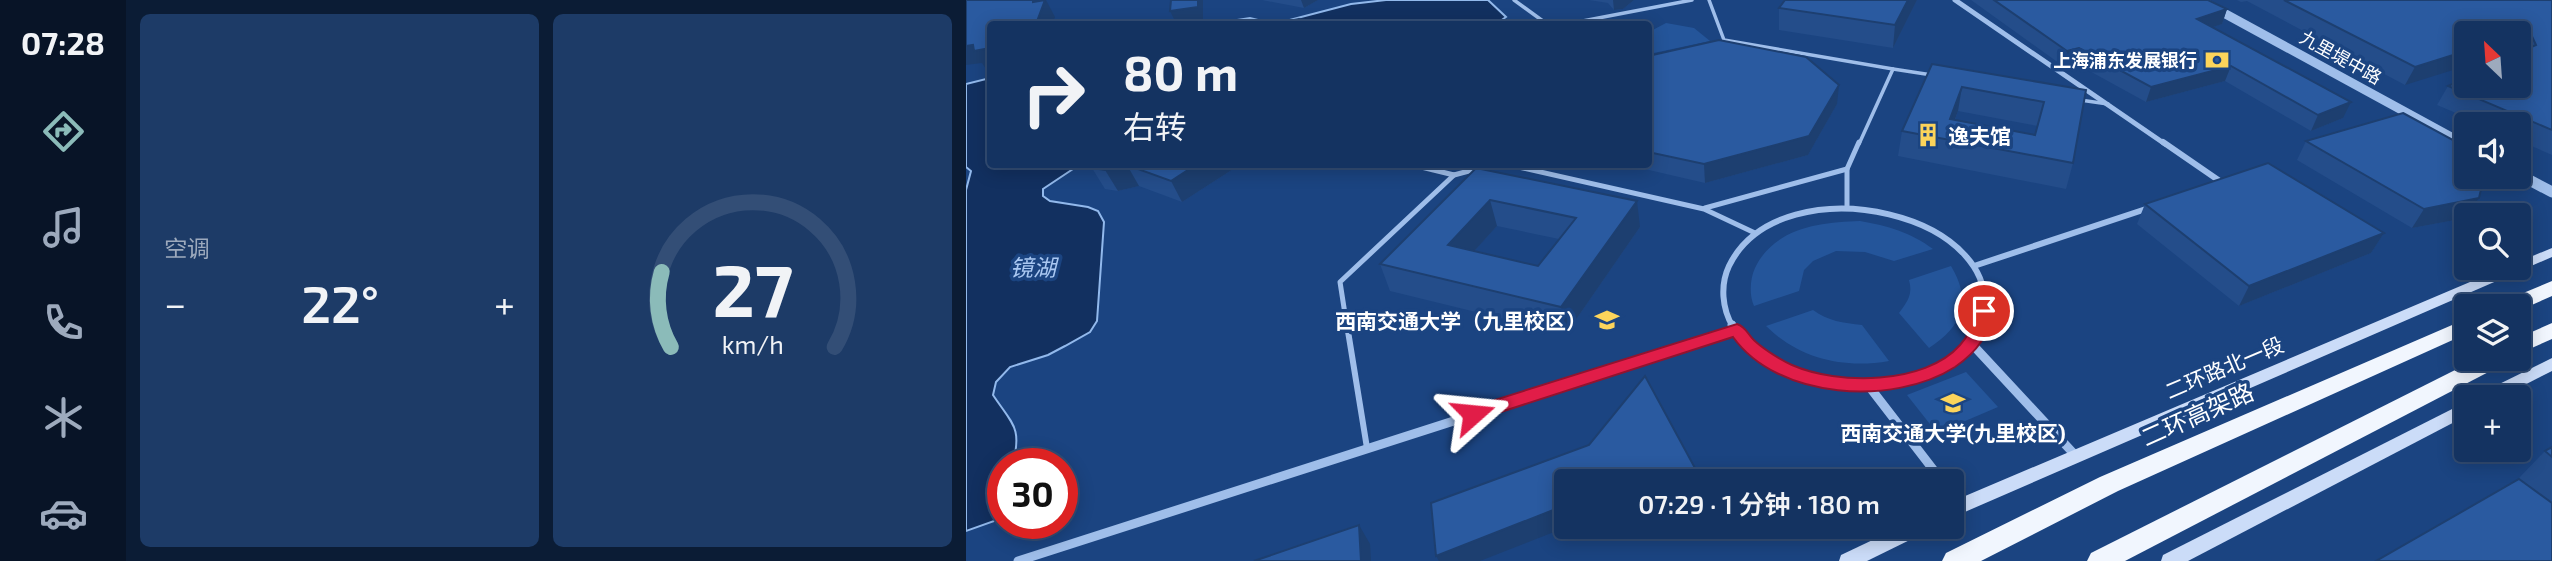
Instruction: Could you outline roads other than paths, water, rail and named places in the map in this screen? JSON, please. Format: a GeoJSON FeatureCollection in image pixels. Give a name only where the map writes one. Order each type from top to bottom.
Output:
{"type":"FeatureCollection","features":[{"type":"Feature","properties":{"kind":"highway"},"geometry":{"type":"LineString","coordinates":[[2531,297],[2552,288]]}},
{"type":"Feature","properties":{"kind":"highway"},"geometry":{"type":"LineString","coordinates":[[2531,340],[2552,330]]}},
{"type":"Feature","properties":{"kind":"highway","name":"二环高架路"},"geometry":{"type":"LineString","coordinates":[[1955,561],[2109,484],[2454,331]]}},
{"type":"Feature","properties":{"kind":"highway"},"geometry":{"type":"LineString","coordinates":[[2100,561],[2472,371]]}},
{"type":"Feature","properties":{"kind":"main road","name":"二环路北一段"},"geometry":{"type":"LineString","coordinates":[[2531,261],[2552,252]]}},
{"type":"Feature","properties":{"kind":"main road","name":"二环路北一段"},"geometry":{"type":"LineString","coordinates":[[1964,499],[2486,280]]}},
{"type":"Feature","properties":{"kind":"main road"},"geometry":{"type":"LineString","coordinates":[[2511,385],[2552,364]]}},
{"type":"Feature","properties":{"kind":"main road"},"geometry":{"type":"LineString","coordinates":[[2177,559],[2454,414]]}},
{"type":"Feature","properties":{"kind":"main road"},"geometry":{"type":"LineString","coordinates":[[1849,561],[1894,539]]}},
{"type":"Feature","properties":{"kind":"street"},"geometry":{"type":"LineString","coordinates":[[1955,0],[2225,183],[2212,188]]}},
{"type":"Feature","properties":{"kind":"street","name":"九里堤中路"},"geometry":{"type":"LineString","coordinates":[[2200,0],[2454,138]]}},
{"type":"Feature","properties":{"kind":"street"},"geometry":{"type":"LineString","coordinates":[[2531,181],[2552,192]]}},
{"type":"Feature","properties":{"kind":"street"},"geometry":{"type":"LineString","coordinates":[[1973,266],[2159,205]]}},
{"type":"Feature","properties":{"kind":"street"},"geometry":{"type":"LineString","coordinates":[[1847,208],[1895,214],[1928,227],[1957,246],[1973,266],[1986,297],[1982,325],[1965,351],[1930,374],[1884,385],[1833,384],[1786,370],[1749,346],[1727,316],[1722,285],[1732,256],[1755,233],[1787,217],[1821,209],[1847,208]]}},
{"type":"Feature","properties":{"kind":"street"},"geometry":{"type":"LineString","coordinates":[[1018,561],[1737,330]]}},
{"type":"Feature","properties":{"kind":"street"},"geometry":{"type":"LineString","coordinates":[[1971,342],[2075,455]]}},
{"type":"Feature","properties":{"kind":"street"},"geometry":{"type":"LineString","coordinates":[[1868,385],[1933,469]]}},
{"type":"Feature","properties":{"kind":"lane"},"geometry":{"type":"LineString","coordinates":[[1514,0],[1544,21]]}},
{"type":"Feature","properties":{"kind":"lane"},"geometry":{"type":"LineString","coordinates":[[1583,21],[1692,0]]}},
{"type":"Feature","properties":{"kind":"lane"},"geometry":{"type":"LineString","coordinates":[[1709,0],[1724,40]]}},
{"type":"Feature","properties":{"kind":"lane"},"geometry":{"type":"LineString","coordinates":[[1712,43],[1724,40],[1934,76]]}},
{"type":"Feature","properties":{"kind":"lane"},"geometry":{"type":"LineString","coordinates":[[1847,208],[1847,169],[1894,69]]}},
{"type":"Feature","properties":{"kind":"lane"},"geometry":{"type":"LineString","coordinates":[[2070,98],[2111,105]]}},
{"type":"Feature","properties":{"kind":"lane"},"geometry":{"type":"LineString","coordinates":[[1425,168],[1454,175],[1481,168]]}},
{"type":"Feature","properties":{"kind":"lane"},"geometry":{"type":"LineString","coordinates":[[1523,168],[1704,209],[1755,233]]}},
{"type":"Feature","properties":{"kind":"lane"},"geometry":{"type":"LineString","coordinates":[[1704,209],[1847,169]]}},
{"type":"Feature","properties":{"kind":"lane"},"geometry":{"type":"LineString","coordinates":[[1367,448],[1340,282],[1454,175]]}},
{"type":"Feature","properties":{"kind":"water"},"geometry":{"type":"Polygon","coordinates":[[[1386,0],[1488,0],[1506,17],[1500,21],[1286,21],[1351,4],[1386,0]]]}},
{"type":"Feature","properties":{"kind":"water"},"geometry":{"type":"Polygon","coordinates":[[[1250,18],[1262,21],[1230,21],[1250,18]]]}},
{"type":"Feature","properties":{"kind":"water","name":"镜湖"},"geometry":{"type":"Polygon","coordinates":[[[987,79],[987,168],[1074,168],[1043,189],[1043,196],[1050,201],[1098,211],[1104,222],[1097,321],[1090,332],[1048,355],[1010,367],[996,382],[993,395],[1014,427],[1016,448],[987,448],[987,524],[966,531],[966,190],[971,171],[966,167],[966,84],[987,79]]]}},
{"type":"Feature","properties":{"kind":"place","name":"上海浦东发展银行"},"geometry":{"type":"Point","coordinates":[2217,60]}},
{"type":"Feature","properties":{"kind":"place","name":"逸夫馆"},"geometry":{"type":"Point","coordinates":[1928,135]}},
{"type":"Feature","properties":{"kind":"place","name":"西南交通大学（九里校区）"},"geometry":{"type":"Point","coordinates":[1607,320]}},
{"type":"Feature","properties":{"kind":"place","name":"西南交通大学(九里校区)"},"geometry":{"type":"Point","coordinates":[1953,403]}}]}
